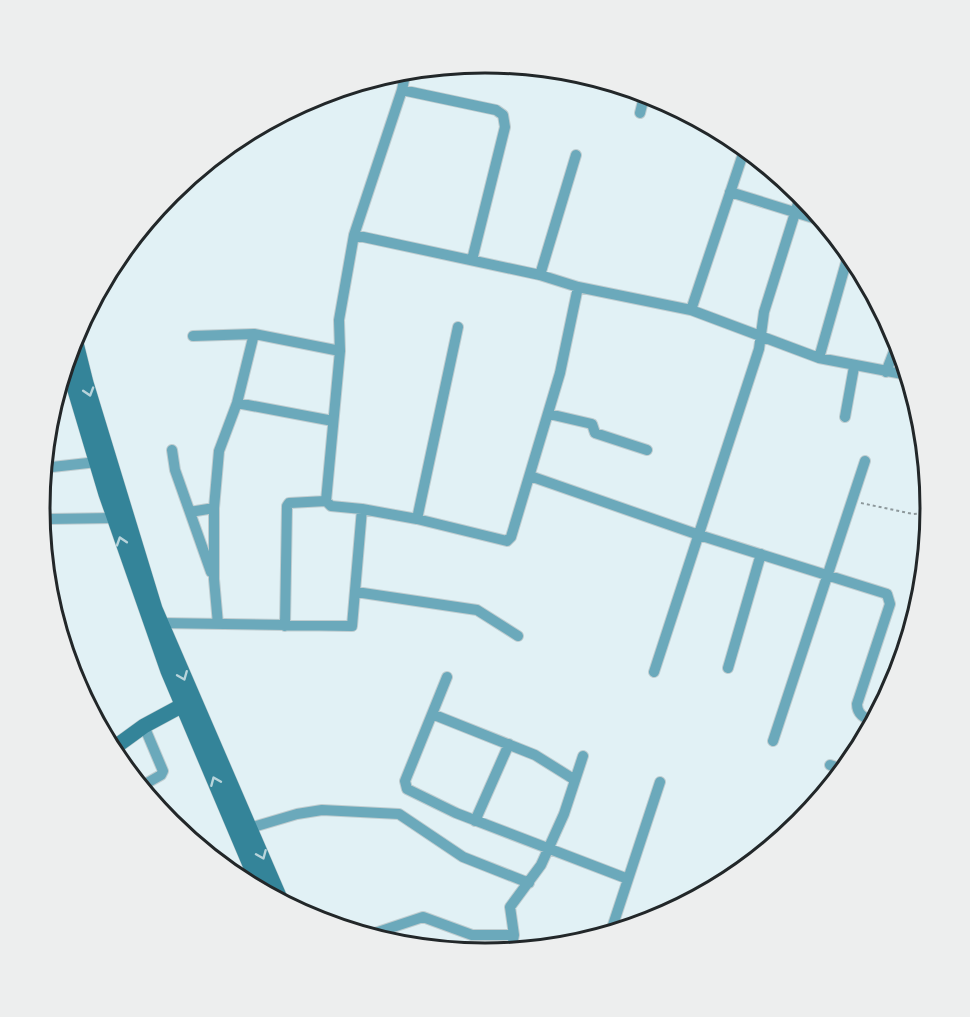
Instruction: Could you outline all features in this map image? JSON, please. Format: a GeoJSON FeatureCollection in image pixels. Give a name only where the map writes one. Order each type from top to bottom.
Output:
{"type":"FeatureCollection","features":[{"type":"Feature","properties":{"kind":"street"},"geometry":{"type":"LineString","coordinates":[[326,501],[340,351],[339,320],[354,235],[404,80]]}},
{"type":"Feature","properties":{"kind":"street"},"geometry":{"type":"LineString","coordinates":[[402,90],[496,110],[503,115],[506,127],[472,260]]}},
{"type":"Feature","properties":{"kind":"street"},"geometry":{"type":"LineString","coordinates":[[640,113],[643,103]]}},
{"type":"Feature","properties":{"kind":"street"},"geometry":{"type":"LineString","coordinates":[[540,275],[576,155]]}},
{"type":"Feature","properties":{"kind":"street"},"geometry":{"type":"LineString","coordinates":[[691,310],[742,157]]}},
{"type":"Feature","properties":{"kind":"street"},"geometry":{"type":"LineString","coordinates":[[730,192],[806,214]]}},
{"type":"Feature","properties":{"kind":"street"},"geometry":{"type":"LineString","coordinates":[[654,672],[761,335],[764,312],[798,206]]}},
{"type":"Feature","properties":{"kind":"street"},"geometry":{"type":"LineString","coordinates":[[354,235],[540,275],[578,287],[691,310],[819,358],[854,367],[899,374]]}},
{"type":"Feature","properties":{"kind":"street"},"geometry":{"type":"LineString","coordinates":[[819,358],[845,265]]}},
{"type":"Feature","properties":{"kind":"street"},"geometry":{"type":"LineString","coordinates":[[285,626],[287,506],[289,503],[326,501],[331,506],[417,519],[507,541],[511,537],[549,414],[578,287]]}},
{"type":"Feature","properties":{"kind":"street"},"geometry":{"type":"LineString","coordinates":[[417,519],[458,327]]}},
{"type":"Feature","properties":{"kind":"street"},"geometry":{"type":"LineString","coordinates":[[193,336],[254,334],[340,351]]}},
{"type":"Feature","properties":{"kind":"street"},"geometry":{"type":"LineString","coordinates":[[218,624],[214,579],[214,508],[219,452],[237,403],[254,334]]}},
{"type":"Feature","properties":{"kind":"street"},"geometry":{"type":"LineString","coordinates":[[79,353],[127,517],[161,623],[277,891]]}},
{"type":"Feature","properties":{"kind":"street"},"geometry":{"type":"LineString","coordinates":[[886,372],[892,356]]}},
{"type":"Feature","properties":{"kind":"street"},"geometry":{"type":"LineString","coordinates":[[845,417],[854,367]]}},
{"type":"Feature","properties":{"kind":"street"},"geometry":{"type":"LineString","coordinates":[[68,385],[97,462],[114,518],[168,672],[256,879]]}},
{"type":"Feature","properties":{"kind":"street"},"geometry":{"type":"LineString","coordinates":[[237,403],[333,421]]}},
{"type":"Feature","properties":{"kind":"street"},"geometry":{"type":"LineString","coordinates":[[549,414],[592,424],[595,433],[647,450]]}},
{"type":"Feature","properties":{"kind":"street"},"geometry":{"type":"LineString","coordinates":[[172,450],[175,470],[214,579]]}},
{"type":"Feature","properties":{"kind":"street"},"geometry":{"type":"LineString","coordinates":[[773,741],[865,461]]}},
{"type":"Feature","properties":{"kind":"street"},"geometry":{"type":"LineString","coordinates":[[51,467],[97,462]]}},
{"type":"Feature","properties":{"kind":"street"},"geometry":{"type":"LineString","coordinates":[[530,476],[699,535],[889,597],[890,604],[857,705],[857,711],[866,718]]}},
{"type":"Feature","properties":{"kind":"street"},"geometry":{"type":"LineString","coordinates":[[190,512],[214,508]]}},
{"type":"Feature","properties":{"kind":"street"},"geometry":{"type":"LineString","coordinates":[[161,623],[349,627],[354,622],[362,509]]}},
{"type":"Feature","properties":{"kind":"street"},"geometry":{"type":"LineString","coordinates":[[50,519],[114,518]]}},
{"type":"Feature","properties":{"kind":"street"},"geometry":{"type":"LineString","coordinates":[[728,668],[761,554]]}},
{"type":"Feature","properties":{"kind":"street"},"geometry":{"type":"LineString","coordinates":[[356,592],[477,610],[518,636]]}},
{"type":"Feature","properties":{"kind":"street"},"geometry":{"type":"LineString","coordinates":[[447,676],[405,781],[406,789],[475,821],[628,879]]}},
{"type":"Feature","properties":{"kind":"street"},"geometry":{"type":"LineString","coordinates":[[119,744],[144,726],[183,705]]}},
{"type":"Feature","properties":{"kind":"street"},"geometry":{"type":"LineString","coordinates":[[432,714],[552,763],[575,780]]}},
{"type":"Feature","properties":{"kind":"street"},"geometry":{"type":"LineString","coordinates":[[144,726],[163,771],[161,775],[147,783]]}},
{"type":"Feature","properties":{"kind":"street"},"geometry":{"type":"LineString","coordinates":[[475,821],[509,744]]}},
{"type":"Feature","properties":{"kind":"street"},"geometry":{"type":"LineString","coordinates":[[513,943],[514,935],[510,908],[529,883],[548,850],[564,814],[583,756]]}},
{"type":"Feature","properties":{"kind":"street"},"geometry":{"type":"LineString","coordinates":[[830,765],[836,767]]}},
{"type":"Feature","properties":{"kind":"street"},"geometry":{"type":"LineString","coordinates":[[615,924],[660,782]]}},
{"type":"Feature","properties":{"kind":"street"},"geometry":{"type":"LineString","coordinates":[[250,828],[297,814],[321,810],[363,814],[390,812],[409,819],[473,862],[529,883]]}},
{"type":"Feature","properties":{"kind":"street"},"geometry":{"type":"LineString","coordinates":[[381,931],[423,917],[472,934],[514,935]]}},
{"type":"Feature","properties":{"kind":"path"},"geometry":{"type":"LineString","coordinates":[[852,501],[913,514],[920,513]]}}]}
